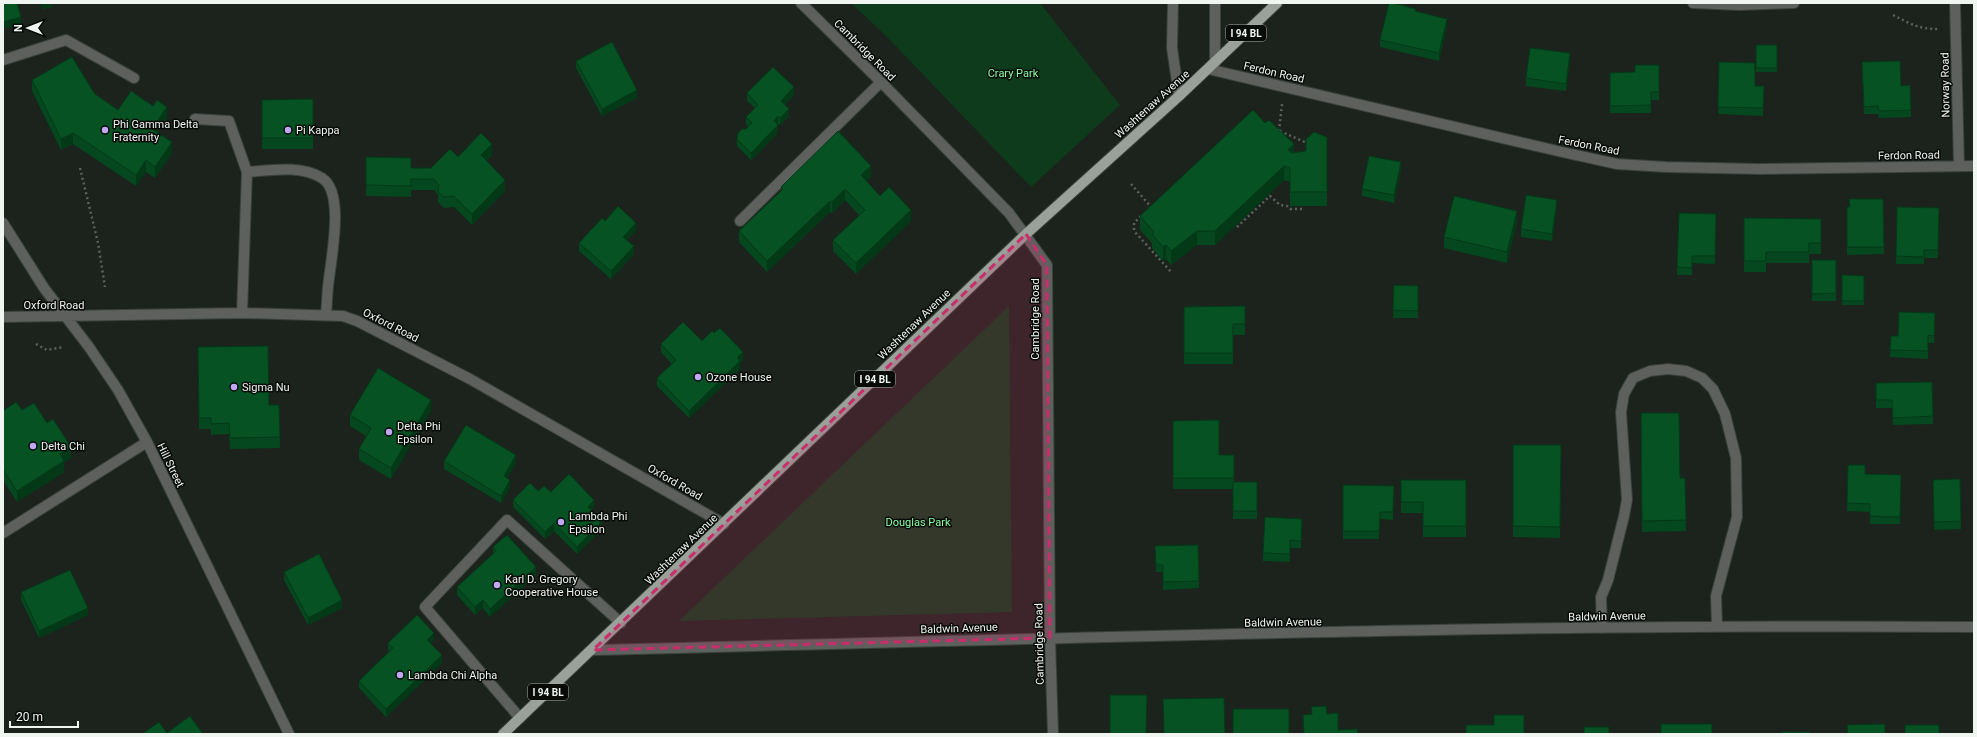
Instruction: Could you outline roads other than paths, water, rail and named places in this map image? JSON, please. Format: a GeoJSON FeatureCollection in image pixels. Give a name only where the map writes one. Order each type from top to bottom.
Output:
{"type":"FeatureCollection","features":[{"type":"Feature","properties":{"kind":"main road","name":"Washtenaw Avenue"},"geometry":{"type":"LineString","coordinates":[[503,734],[593,650],[1026,234],[1180,96],[1277,3]]}},
{"type":"Feature","properties":{"kind":"street","name":"Cambridge Road"},"geometry":{"type":"LineString","coordinates":[[801,3],[1010,213],[1047,265],[1050,638],[1053,734]]}},
{"type":"Feature","properties":{"kind":"street"},"geometry":{"type":"LineString","coordinates":[[1173,3],[1172,48],[1180,96]]}},
{"type":"Feature","properties":{"kind":"street"},"geometry":{"type":"LineString","coordinates":[[1212,66],[1215,3]]}},
{"type":"Feature","properties":{"kind":"street"},"geometry":{"type":"LineString","coordinates":[[1693,3],[1739,6],[1794,3]]}},
{"type":"Feature","properties":{"kind":"street","name":"Norway Road"},"geometry":{"type":"LineString","coordinates":[[1955,3],[1959,166]]}},
{"type":"Feature","properties":{"kind":"street"},"geometry":{"type":"LineString","coordinates":[[3,60],[66,40],[134,78]]}},
{"type":"Feature","properties":{"kind":"street","name":"Ferdon Road"},"geometry":{"type":"LineString","coordinates":[[1212,66],[1562,152],[1617,164],[1666,167],[1760,169],[1974,166]]}},
{"type":"Feature","properties":{"kind":"street"},"geometry":{"type":"LineString","coordinates":[[740,221],[881,82]]}},
{"type":"Feature","properties":{"kind":"street"},"geometry":{"type":"LineString","coordinates":[[195,119],[229,121],[247,172],[242,313]]}},
{"type":"Feature","properties":{"kind":"street"},"geometry":{"type":"LineString","coordinates":[[247,172],[290,170],[308,172],[324,179],[332,192],[336,219],[326,314]]}},
{"type":"Feature","properties":{"kind":"street","name":"Hill Street"},"geometry":{"type":"LineString","coordinates":[[3,223],[44,288],[110,377],[147,442],[289,734]]}},
{"type":"Feature","properties":{"kind":"street","name":"Oxford Road"},"geometry":{"type":"LineString","coordinates":[[3,318],[242,313],[326,314],[343,316],[357,321],[470,379],[724,524]]}},
{"type":"Feature","properties":{"kind":"street"},"geometry":{"type":"LineString","coordinates":[[1602,628],[1601,597],[1608,580],[1624,516],[1626,500],[1621,412],[1624,394],[1633,378],[1650,371],[1668,369],[1686,370],[1702,378],[1713,389],[1724,414],[1736,458],[1737,517],[1716,596],[1717,626]]}},
{"type":"Feature","properties":{"kind":"street"},"geometry":{"type":"LineString","coordinates":[[3,533],[147,442]]}},
{"type":"Feature","properties":{"kind":"street"},"geometry":{"type":"LineString","coordinates":[[520,718],[425,607],[507,520],[621,623]]}},
{"type":"Feature","properties":{"kind":"street","name":"Baldwin Avenue"},"geometry":{"type":"LineString","coordinates":[[593,650],[1050,638],[1717,626],[1974,627]]}},
{"type":"Feature","properties":{"kind":"place","name":"Phi Gamma Delta Fraternity"},"geometry":{"type":"Point","coordinates":[105,130]}},
{"type":"Feature","properties":{"kind":"place","name":"Pi Kappa"},"geometry":{"type":"Point","coordinates":[288,130]}},
{"type":"Feature","properties":{"kind":"place","name":"Ozone House"},"geometry":{"type":"Point","coordinates":[698,377]}},
{"type":"Feature","properties":{"kind":"place","name":"Sigma Nu"},"geometry":{"type":"Point","coordinates":[234,387]}},
{"type":"Feature","properties":{"kind":"place","name":"Delta Phi Epsilon"},"geometry":{"type":"Point","coordinates":[389,432]}},
{"type":"Feature","properties":{"kind":"place","name":"Delta Chi"},"geometry":{"type":"Point","coordinates":[33,446]}},
{"type":"Feature","properties":{"kind":"place","name":"Lambda Phi Epsilon"},"geometry":{"type":"Point","coordinates":[561,522]}},
{"type":"Feature","properties":{"kind":"place","name":"Karl D. Gregory Cooperative House"},"geometry":{"type":"Point","coordinates":[497,585]}},
{"type":"Feature","properties":{"kind":"place","name":"Lambda Chi Alpha"},"geometry":{"type":"Point","coordinates":[400,675]}},
{"type":"Feature","properties":{"kind":"park label","name":"Crary Park"},"geometry":{"type":"Point","coordinates":[1013,73]}},
{"type":"Feature","properties":{"kind":"park label","name":"Douglas Park"},"geometry":{"type":"Point","coordinates":[918,522]}}]}
